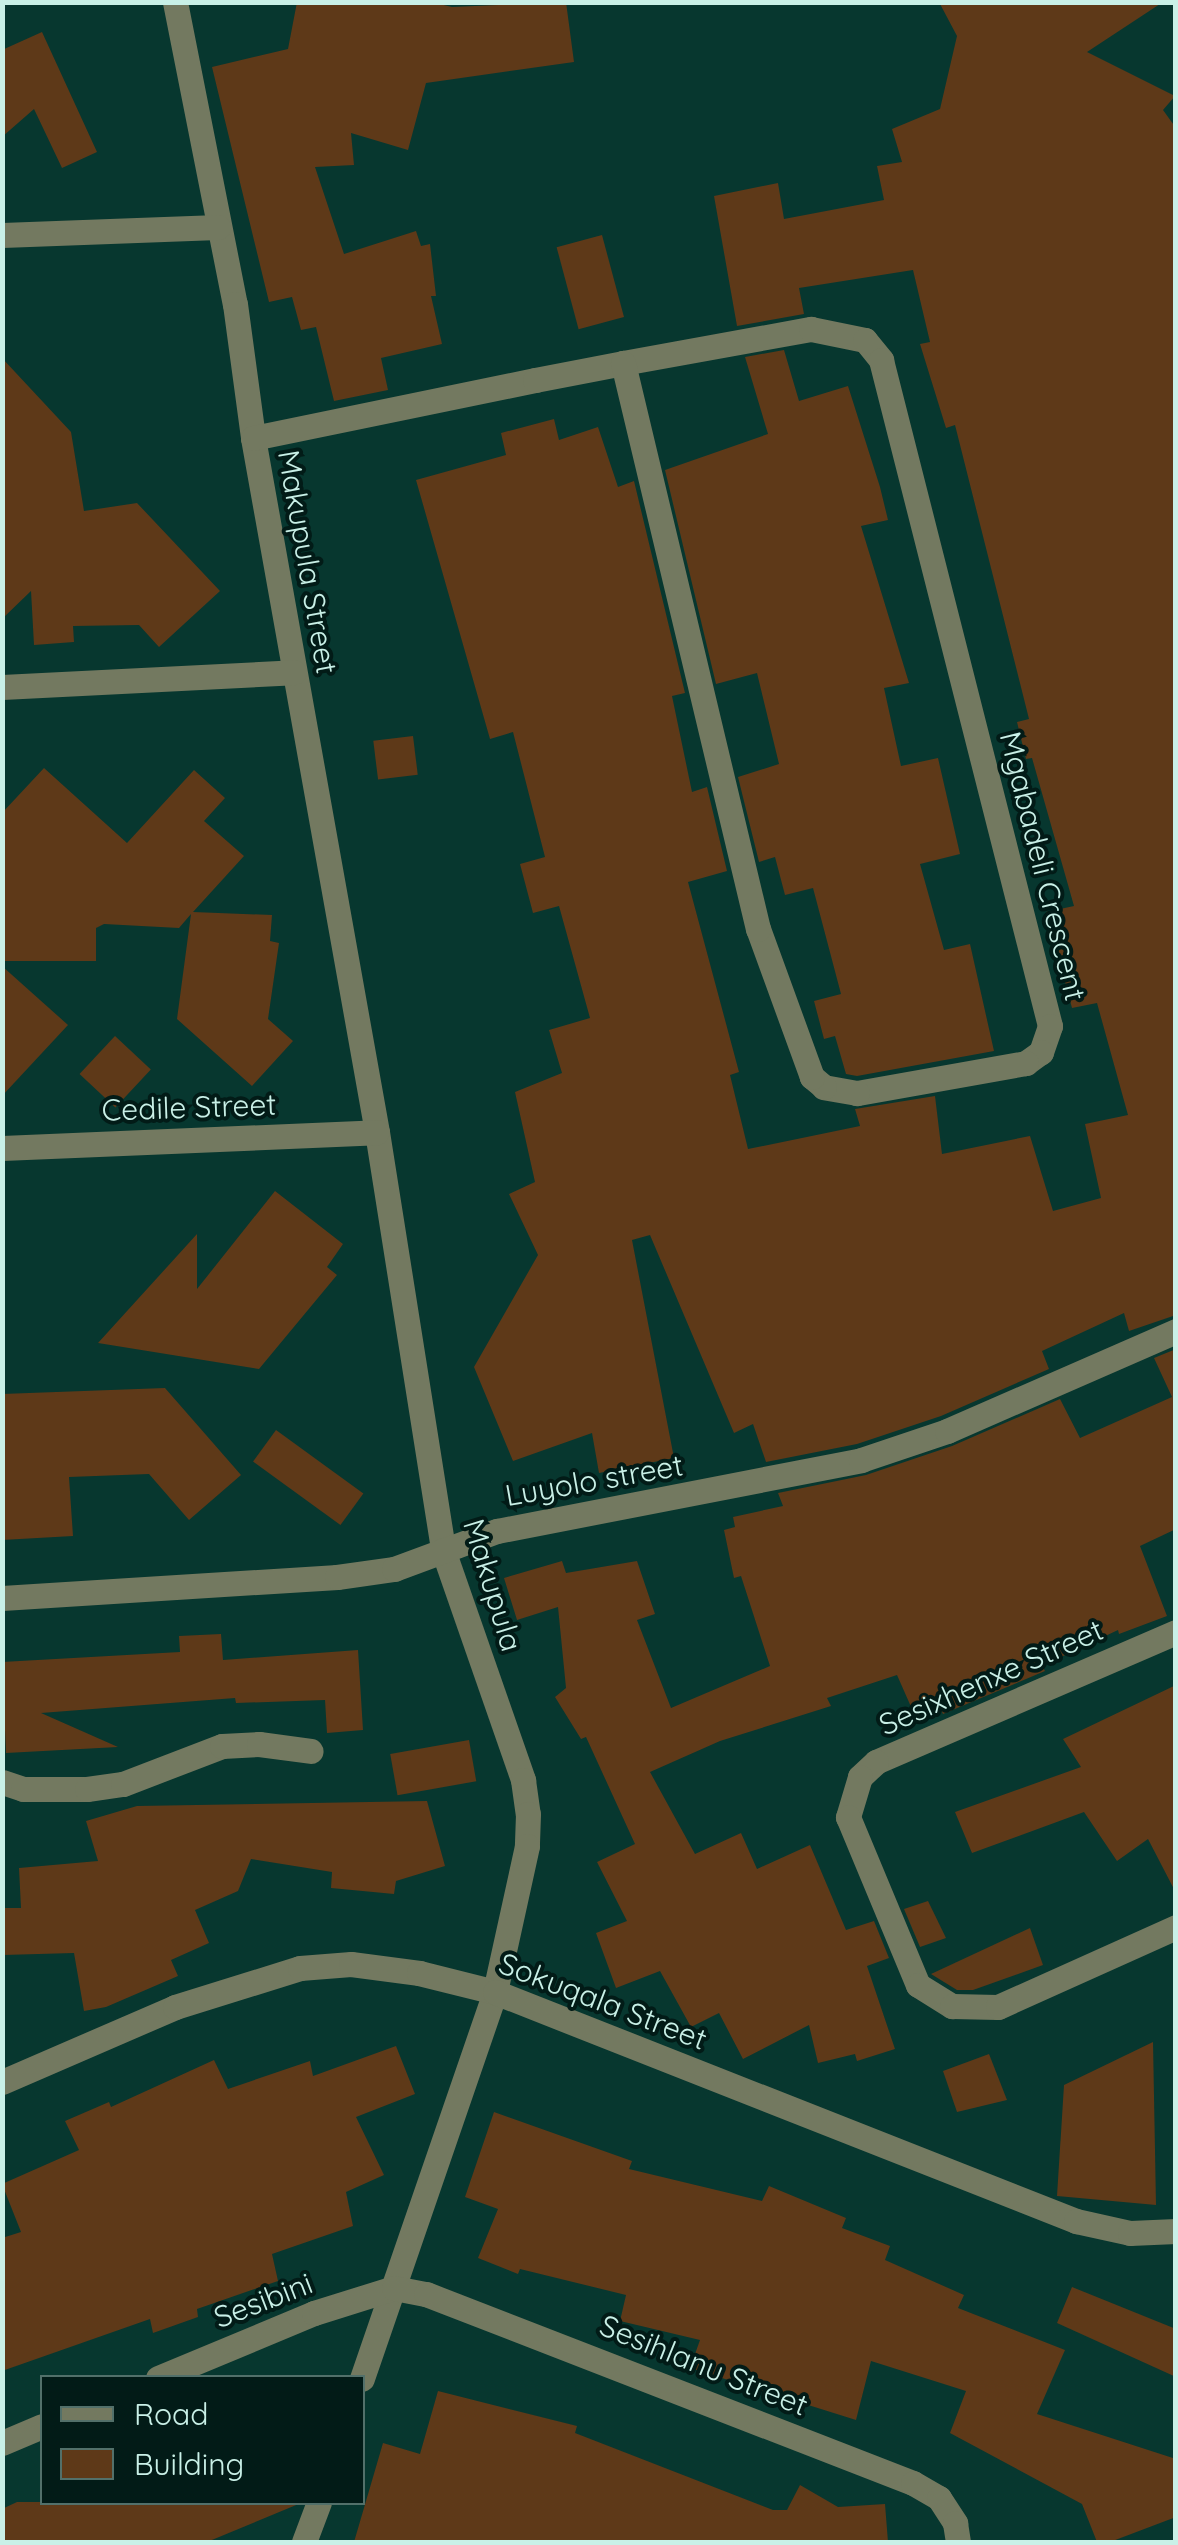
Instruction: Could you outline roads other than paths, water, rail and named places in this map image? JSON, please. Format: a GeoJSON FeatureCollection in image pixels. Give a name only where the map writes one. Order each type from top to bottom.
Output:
{"type":"FeatureCollection","features":[{"type":"Feature","properties":{"kind":"street","name":"Makupula Street"},"geometry":{"type":"LineString","coordinates":[[175,2],[234,304],[253,438],[377,1132]]}},
{"type":"Feature","properties":{"kind":"street"},"geometry":{"type":"LineString","coordinates":[[2,235],[218,226]]}},
{"type":"Feature","properties":{"kind":"street","name":"Mgabadeli Crescent"},"geometry":{"type":"LineString","coordinates":[[253,438],[623,364],[811,329],[851,334],[865,340],[881,360],[1050,1026],[1041,1052],[1026,1062],[857,1092],[824,1087],[812,1077],[758,929],[623,364]]}},
{"type":"Feature","properties":{"kind":"street"},"geometry":{"type":"LineString","coordinates":[[2,687],[294,672]]}},
{"type":"Feature","properties":{"kind":"street","name":"Cedile Street"},"geometry":{"type":"LineString","coordinates":[[2,1148],[377,1132]]}},
{"type":"Feature","properties":{"kind":"street","name":"Makupula"},"geometry":{"type":"LineString","coordinates":[[377,1132],[443,1550],[526,1797],[527,1846],[495,1992]]}},
{"type":"Feature","properties":{"kind":"street","name":"Luyolo street"},"geometry":{"type":"LineString","coordinates":[[2,1598],[338,1577],[394,1569],[496,1531],[861,1460],[948,1431],[1176,1330]]}},
{"type":"Feature","properties":{"kind":"street","name":"Sesixhenxe Street"},"geometry":{"type":"LineString","coordinates":[[1176,1632],[876,1762],[860,1777],[848,1817],[918,1985],[952,2006],[998,2007],[1176,1927]]}},
{"type":"Feature","properties":{"kind":"street"},"geometry":{"type":"LineString","coordinates":[[2,1782],[23,1789],[87,1789],[123,1784],[222,1746],[259,1744],[310,1751]]}},
{"type":"Feature","properties":{"kind":"street","name":"Sokuqala Street"},"geometry":{"type":"LineString","coordinates":[[2,2082],[175,2008],[300,1968],[351,1964],[419,1972],[495,1992],[1076,2221],[1130,2233],[1176,2232]]}},
{"type":"Feature","properties":{"kind":"street"},"geometry":{"type":"LineString","coordinates":[[363,2375],[495,1992]]}},
{"type":"Feature","properties":{"kind":"street","name":"Sesibini"},"geometry":{"type":"LineString","coordinates":[[165,2375],[314,2313],[394,2288]]}},
{"type":"Feature","properties":{"kind":"street","name":"Sesihlanu Street"},"geometry":{"type":"LineString","coordinates":[[394,2288],[468,2307],[913,2483],[939,2498],[955,2523],[958,2542]]}},
{"type":"Feature","properties":{"kind":"street"},"geometry":{"type":"LineString","coordinates":[[2,2444],[40,2427]]}},
{"type":"Feature","properties":{"kind":"street"},"geometry":{"type":"LineString","coordinates":[[304,2542],[318,2505]]}}]}
